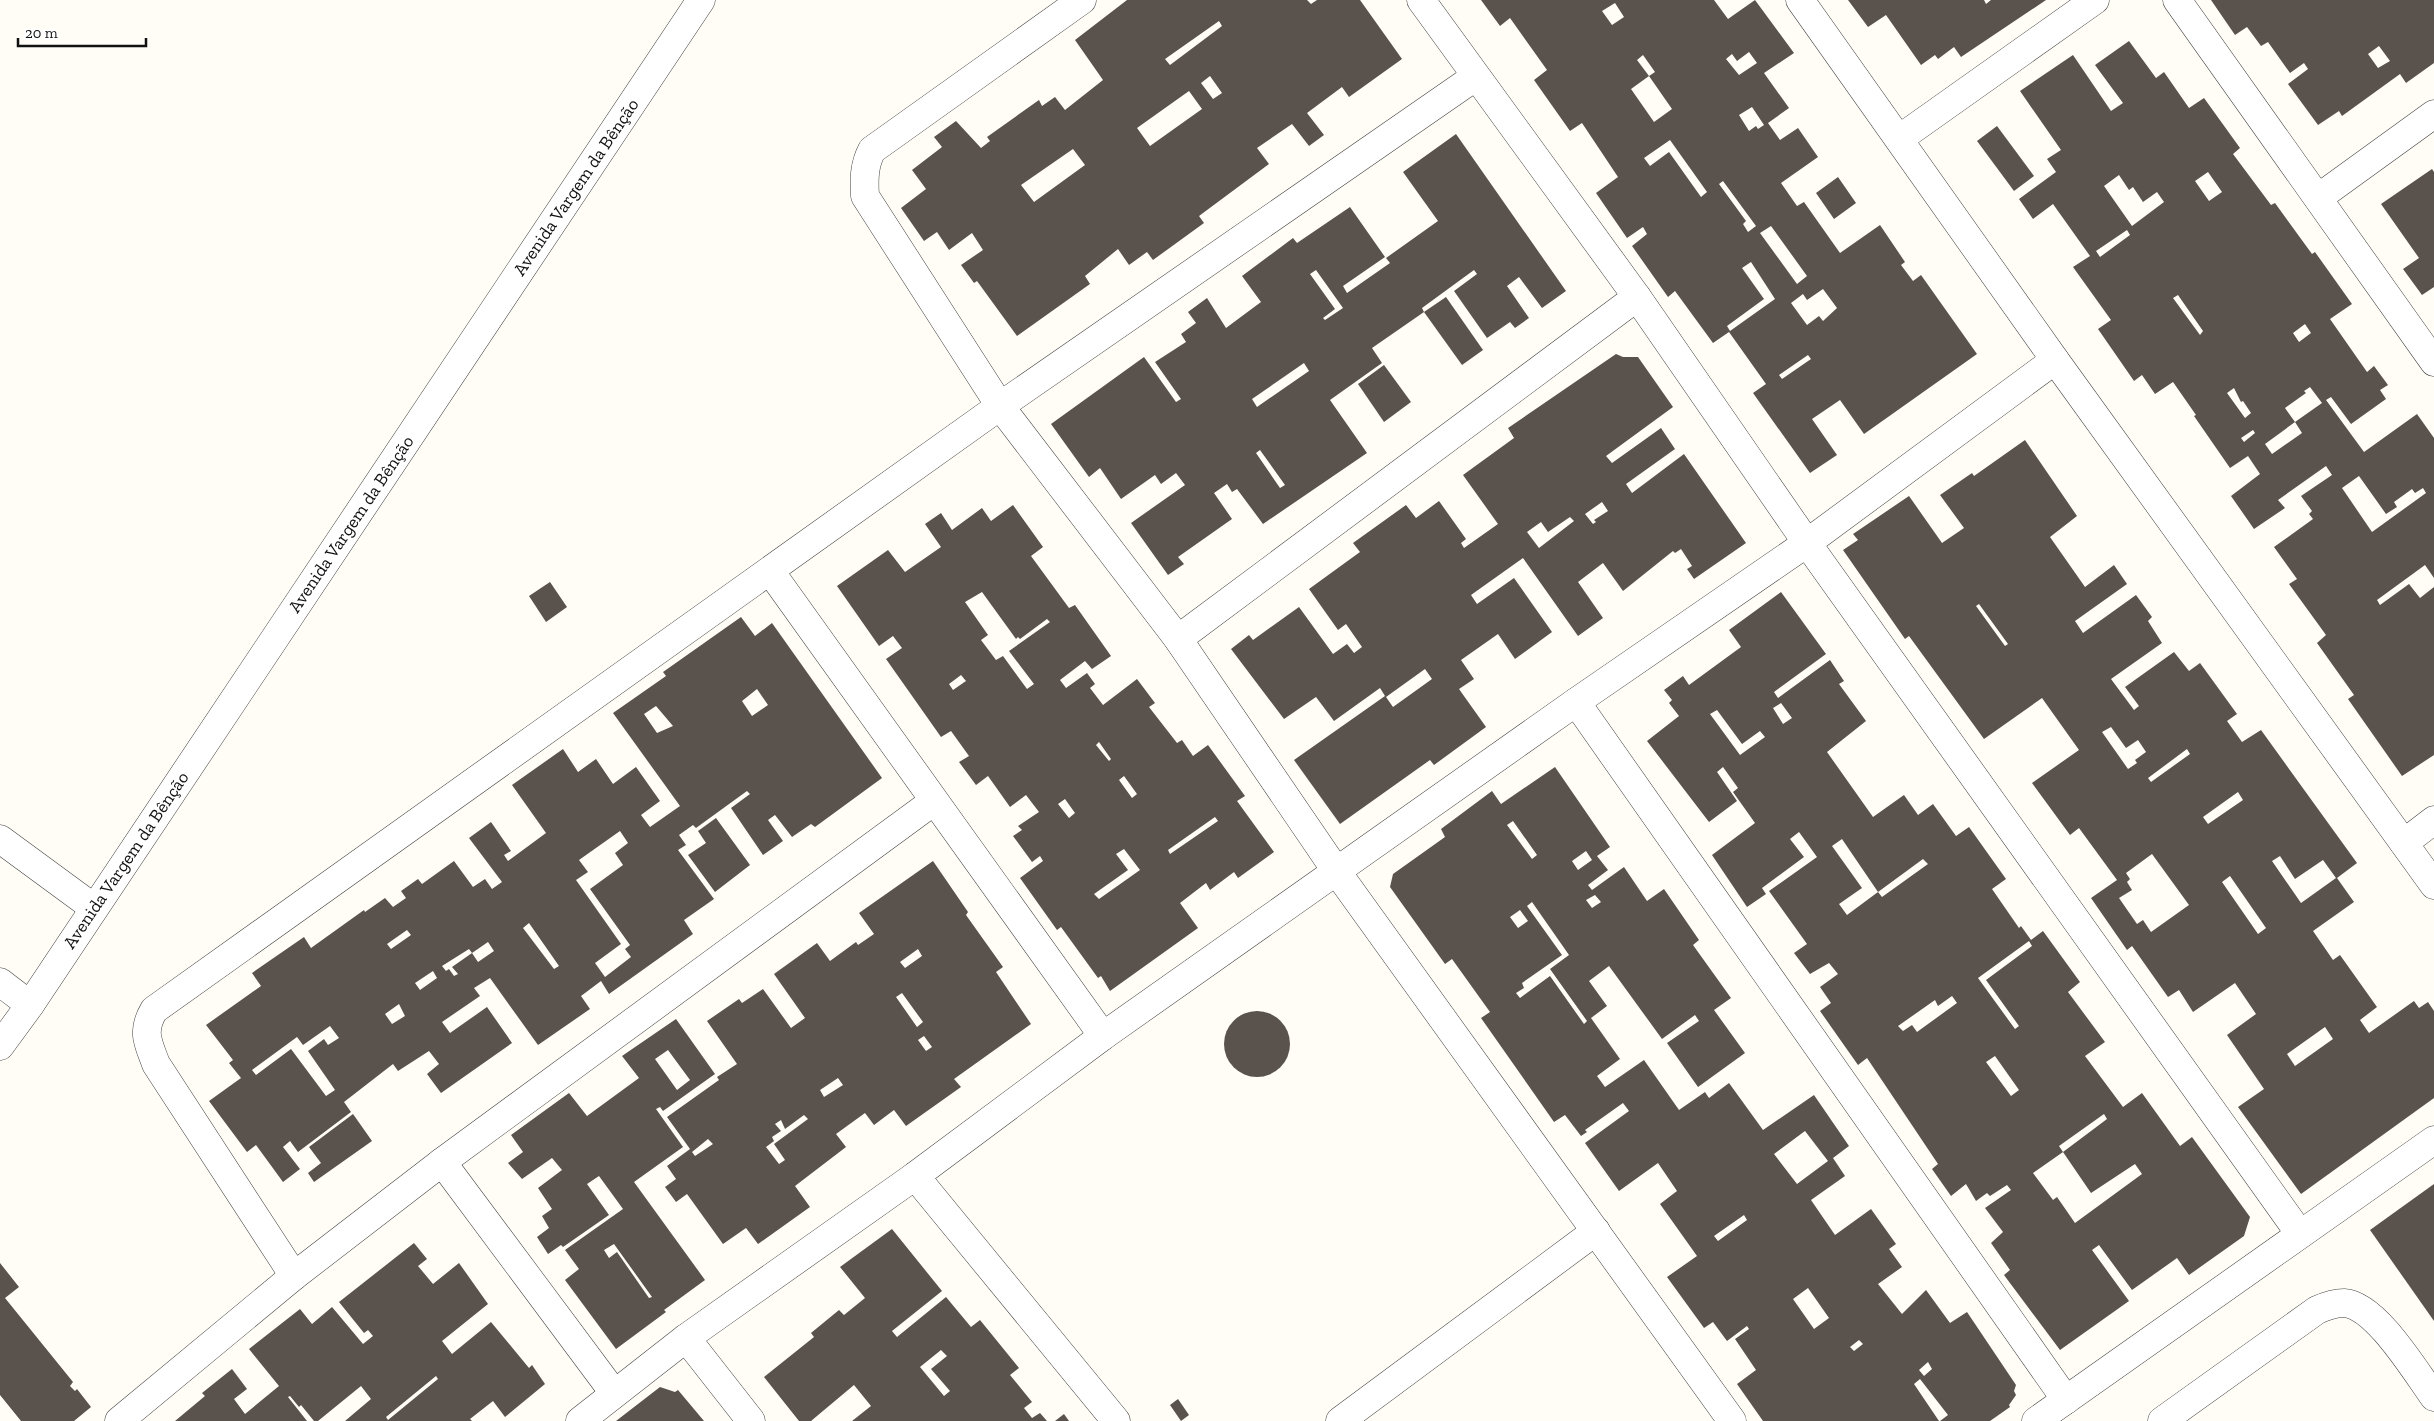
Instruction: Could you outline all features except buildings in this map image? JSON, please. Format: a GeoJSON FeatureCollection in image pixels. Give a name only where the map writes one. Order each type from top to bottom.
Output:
{"type":"FeatureCollection","features":[{"type":"Feature","properties":{"kind":"street","name":"Avenida Vargem da Bênção"},"geometry":{"type":"LineString","coordinates":[[0,1046],[30,1004],[702,0]]}},
{"type":"Feature","properties":{"kind":"street"},"geometry":{"type":"LineString","coordinates":[[1082,0],[872,150],[867,160],[865,196],[1000,406],[1178,639],[1337,872],[1732,1421]]}},
{"type":"Feature","properties":{"kind":"street"},"geometry":{"type":"LineString","coordinates":[[1421,0],[1475,77],[1637,297],[1807,543],[2300,1234]]}},
{"type":"Feature","properties":{"kind":"street"},"geometry":{"type":"LineString","coordinates":[[1800,0],[2055,360],[2434,885]]}},
{"type":"Feature","properties":{"kind":"street"},"geometry":{"type":"LineString","coordinates":[[1898,139],[2095,0]]}},
{"type":"Feature","properties":{"kind":"street"},"geometry":{"type":"LineString","coordinates":[[2177,0],[2434,362]]}},
{"type":"Feature","properties":{"kind":"street"},"geometry":{"type":"LineString","coordinates":[[294,1276],[156,1064],[145,1030],[154,1010],[1000,406],[1475,77]]}},
{"type":"Feature","properties":{"kind":"street"},"geometry":{"type":"LineString","coordinates":[[2318,198],[2434,114]]}},
{"type":"Feature","properties":{"kind":"street"},"geometry":{"type":"LineString","coordinates":[[1178,639],[1637,297]]}},
{"type":"Feature","properties":{"kind":"street"},"geometry":{"type":"LineString","coordinates":[[580,1421],[686,1338],[915,1176],[1103,1036],[1576,702],[1807,543],[2055,360]]}},
{"type":"Feature","properties":{"kind":"street"},"geometry":{"type":"LineString","coordinates":[[770,571],[1103,1036]]}},
{"type":"Feature","properties":{"kind":"street"},"geometry":{"type":"LineString","coordinates":[[1576,702],[2066,1400]]}},
{"type":"Feature","properties":{"kind":"street"},"geometry":{"type":"LineString","coordinates":[[119,1421],[294,1276],[442,1162],[934,801]]}},
{"type":"Feature","properties":{"kind":"street"},"geometry":{"type":"LineString","coordinates":[[2404,843],[2434,820]]}},
{"type":"Feature","properties":{"kind":"street"},"geometry":{"type":"LineString","coordinates":[[0,839],[94,908]]}},
{"type":"Feature","properties":{"kind":"street"},"geometry":{"type":"LineString","coordinates":[[0,982],[30,1004]]}},
{"type":"Feature","properties":{"kind":"street"},"geometry":{"type":"LineString","coordinates":[[2036,1421],[2434,1140]]}},
{"type":"Feature","properties":{"kind":"street"},"geometry":{"type":"LineString","coordinates":[[442,1162],[614,1393]]}},
{"type":"Feature","properties":{"kind":"street"},"geometry":{"type":"LineString","coordinates":[[915,1176],[1116,1421]]}},
{"type":"Feature","properties":{"kind":"street"},"geometry":{"type":"LineString","coordinates":[[1340,1421],[1596,1231]]}},
{"type":"Feature","properties":{"kind":"street"},"geometry":{"type":"LineString","coordinates":[[2162,1421],[2317,1310],[2332,1304],[2345,1303],[2358,1307],[2374,1317],[2434,1397]]}},
{"type":"Feature","properties":{"kind":"street"},"geometry":{"type":"LineString","coordinates":[[686,1338],[751,1421]]}}]}
